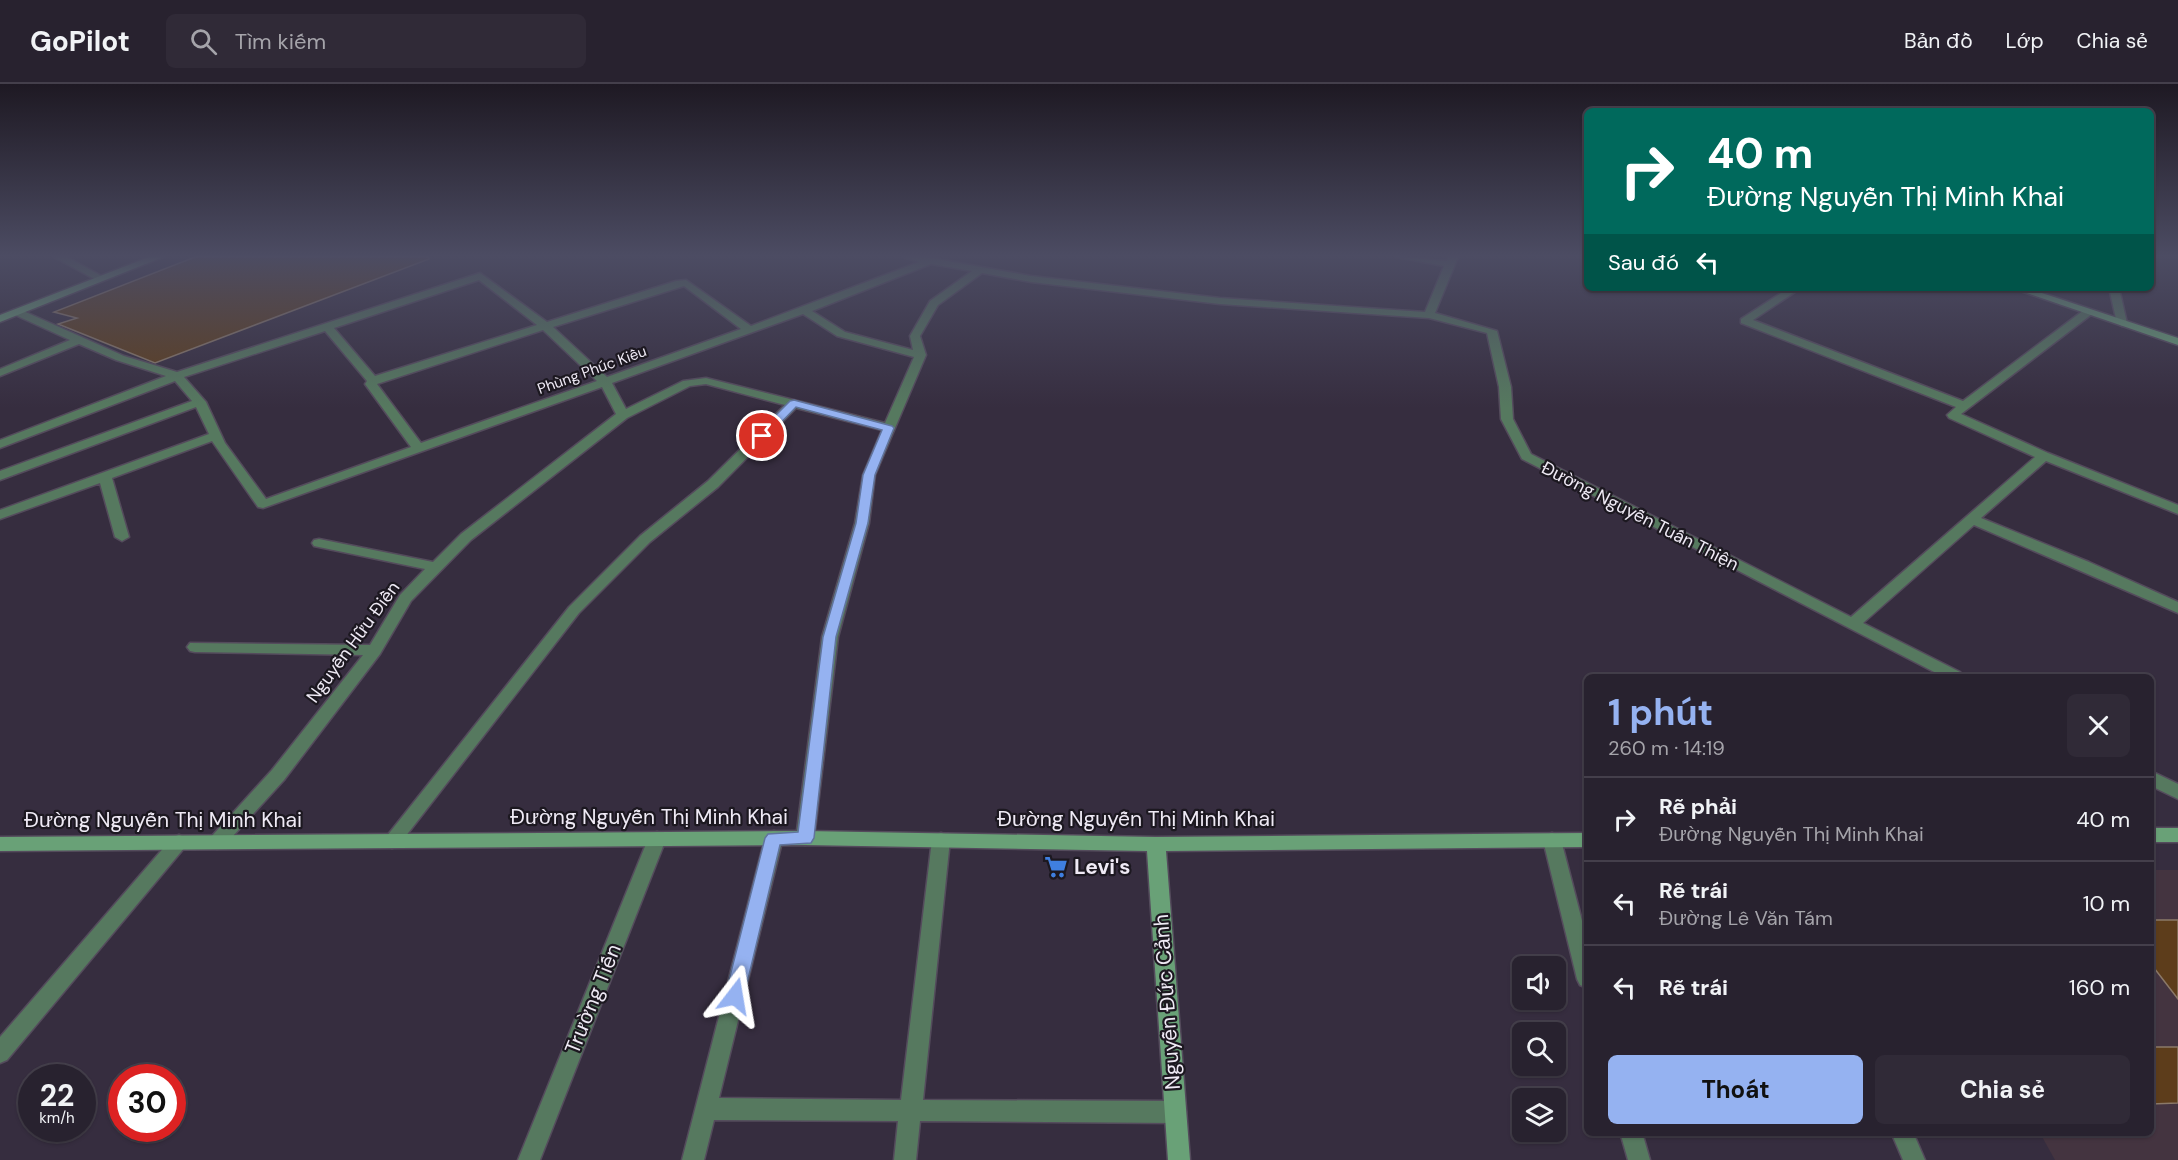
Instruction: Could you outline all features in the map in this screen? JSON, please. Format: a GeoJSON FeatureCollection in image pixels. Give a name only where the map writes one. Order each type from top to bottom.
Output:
{"type":"FeatureCollection","features":[{"type":"Feature","properties":{"kind":"main road"},"geometry":{"type":"LineString","coordinates":[[0,319],[29,307]]}},
{"type":"Feature","properties":{"kind":"main road"},"geometry":{"type":"LineString","coordinates":[[2074,307],[2178,342]]}},
{"type":"Feature","properties":{"kind":"main road"},"geometry":{"type":"LineString","coordinates":[[2154,835],[2178,835]]}},
{"type":"Feature","properties":{"kind":"main road","name":"Đường Nguyễn Thị Minh Khai"},"geometry":{"type":"LineString","coordinates":[[0,844],[774,838],[1156,844],[1584,840]]}},
{"type":"Feature","properties":{"kind":"main road","name":"Nguyễn Đức Cảnh"},"geometry":{"type":"LineString","coordinates":[[1156,844],[1179,1160]]}},
{"type":"Feature","properties":{"kind":"street"},"geometry":{"type":"LineString","coordinates":[[0,444],[177,376],[384,307]]}},
{"type":"Feature","properties":{"kind":"street"},"geometry":{"type":"LineString","coordinates":[[521,307],[545,326],[604,382],[622,415]]}},
{"type":"Feature","properties":{"kind":"street"},"geometry":{"type":"LineString","coordinates":[[373,381],[603,307]]}},
{"type":"Feature","properties":{"kind":"street"},"geometry":{"type":"LineString","coordinates":[[719,307],[748,328]]}},
{"type":"Feature","properties":{"kind":"street","name":"Phùng Phúc Kiều"},"geometry":{"type":"LineString","coordinates":[[215,436],[263,504],[810,307]]}},
{"type":"Feature","properties":{"kind":"street"},"geometry":{"type":"LineString","coordinates":[[805,838],[830,637],[862,523],[869,475],[920,355],[915,336],[932,307]]}},
{"type":"Feature","properties":{"kind":"street"},"geometry":{"type":"LineString","coordinates":[[1313,307],[1429,315],[1432,307]]}},
{"type":"Feature","properties":{"kind":"street"},"geometry":{"type":"LineString","coordinates":[[1766,307],[1745,321],[1964,406]]}},
{"type":"Feature","properties":{"kind":"street"},"geometry":{"type":"LineString","coordinates":[[2118,307],[2122,323]]}},
{"type":"Feature","properties":{"kind":"street"},"geometry":{"type":"LineString","coordinates":[[803,310],[833,331],[920,355]]}},
{"type":"Feature","properties":{"kind":"street"},"geometry":{"type":"LineString","coordinates":[[0,515],[215,436],[200,402],[177,376],[120,358],[17,312]]}},
{"type":"Feature","properties":{"kind":"street"},"geometry":{"type":"LineString","coordinates":[[2088,312],[1953,415],[2044,456],[2178,510]]}},
{"type":"Feature","properties":{"kind":"street","name":"Đường Nguyễn Tuấn Thiện"},"geometry":{"type":"LineString","coordinates":[[1429,315],[1492,331],[1505,387],[1507,418],[1526,456],[1950,674]]}},
{"type":"Feature","properties":{"kind":"street"},"geometry":{"type":"LineString","coordinates":[[327,326],[373,381],[371,384],[419,449]]}},
{"type":"Feature","properties":{"kind":"street"},"geometry":{"type":"LineString","coordinates":[[0,373],[78,340]]}},
{"type":"Feature","properties":{"kind":"street","name":"Nguyễn Hữu Điền"},"geometry":{"type":"LineString","coordinates":[[217,842],[278,775],[375,650],[405,598],[466,537],[622,415],[687,383],[706,381],[888,428]]}},
{"type":"Feature","properties":{"kind":"street"},"geometry":{"type":"LineString","coordinates":[[0,476],[100,437],[200,402]]}},
{"type":"Feature","properties":{"kind":"street"},"geometry":{"type":"LineString","coordinates":[[392,841],[574,610],[645,539],[713,484],[794,403]]}},
{"type":"Feature","properties":{"kind":"street"},"geometry":{"type":"LineString","coordinates":[[1852,624],[2044,456]]}},
{"type":"Feature","properties":{"kind":"street"},"geometry":{"type":"LineString","coordinates":[[105,476],[122,537]]}},
{"type":"Feature","properties":{"kind":"street"},"geometry":{"type":"LineString","coordinates":[[1971,519],[2084,565],[2178,608]]}},
{"type":"Feature","properties":{"kind":"street"},"geometry":{"type":"LineString","coordinates":[[319,543],[436,567]]}},
{"type":"Feature","properties":{"kind":"street"},"geometry":{"type":"LineString","coordinates":[[195,647],[375,650]]}},
{"type":"Feature","properties":{"kind":"street"},"geometry":{"type":"LineString","coordinates":[[2154,780],[2178,792]]}},
{"type":"Feature","properties":{"kind":"street"},"geometry":{"type":"LineString","coordinates":[[693,1160],[774,838]]}},
{"type":"Feature","properties":{"kind":"street","name":"Trường Tiến"},"geometry":{"type":"LineString","coordinates":[[529,1160],[657,839]]}},
{"type":"Feature","properties":{"kind":"street"},"geometry":{"type":"LineString","coordinates":[[905,1160],[941,840]]}},
{"type":"Feature","properties":{"kind":"street"},"geometry":{"type":"LineString","coordinates":[[1552,840],[1584,967]]}},
{"type":"Feature","properties":{"kind":"street"},"geometry":{"type":"LineString","coordinates":[[0,1053],[179,843]]}},
{"type":"Feature","properties":{"kind":"street"},"geometry":{"type":"LineString","coordinates":[[706,1109],[1175,1113]]}},
{"type":"Feature","properties":{"kind":"street"},"geometry":{"type":"LineString","coordinates":[[1632,1136],[1639,1160]]}},
{"type":"Feature","properties":{"kind":"street"},"geometry":{"type":"LineString","coordinates":[[1904,1136],[1914,1160]]}},
{"type":"Feature","properties":{"kind":"shaded area"},"geometry":{"type":"Polygon","coordinates":[[[2154,870],[2178,870],[2178,1160],[2055,1160],[2042,1136],[2154,1136],[2154,870]]]}},
{"type":"Feature","properties":{"kind":"building"},"geometry":{"type":"Polygon","coordinates":[[[66,307],[302,307],[155,363],[58,324],[77,318],[54,312],[66,307]]]}},
{"type":"Feature","properties":{"kind":"building"},"geometry":{"type":"Polygon","coordinates":[[[2154,920],[2178,920],[2178,999],[2154,968],[2154,920]]]}},
{"type":"Feature","properties":{"kind":"building"},"geometry":{"type":"Polygon","coordinates":[[[2154,1047],[2178,1047],[2178,1103],[2154,1104],[2154,1047]]]}},
{"type":"Feature","properties":{"kind":"place","name":"Levi's"},"geometry":{"type":"Point","coordinates":[1056,867]}},
{"type":"Feature","properties":{"kind":"route"},"geometry":{"type":"LineString","coordinates":[[735,996],[774,838],[805,838],[830,637],[862,523],[869,475],[888,428],[794,403],[762,436]]}}]}
